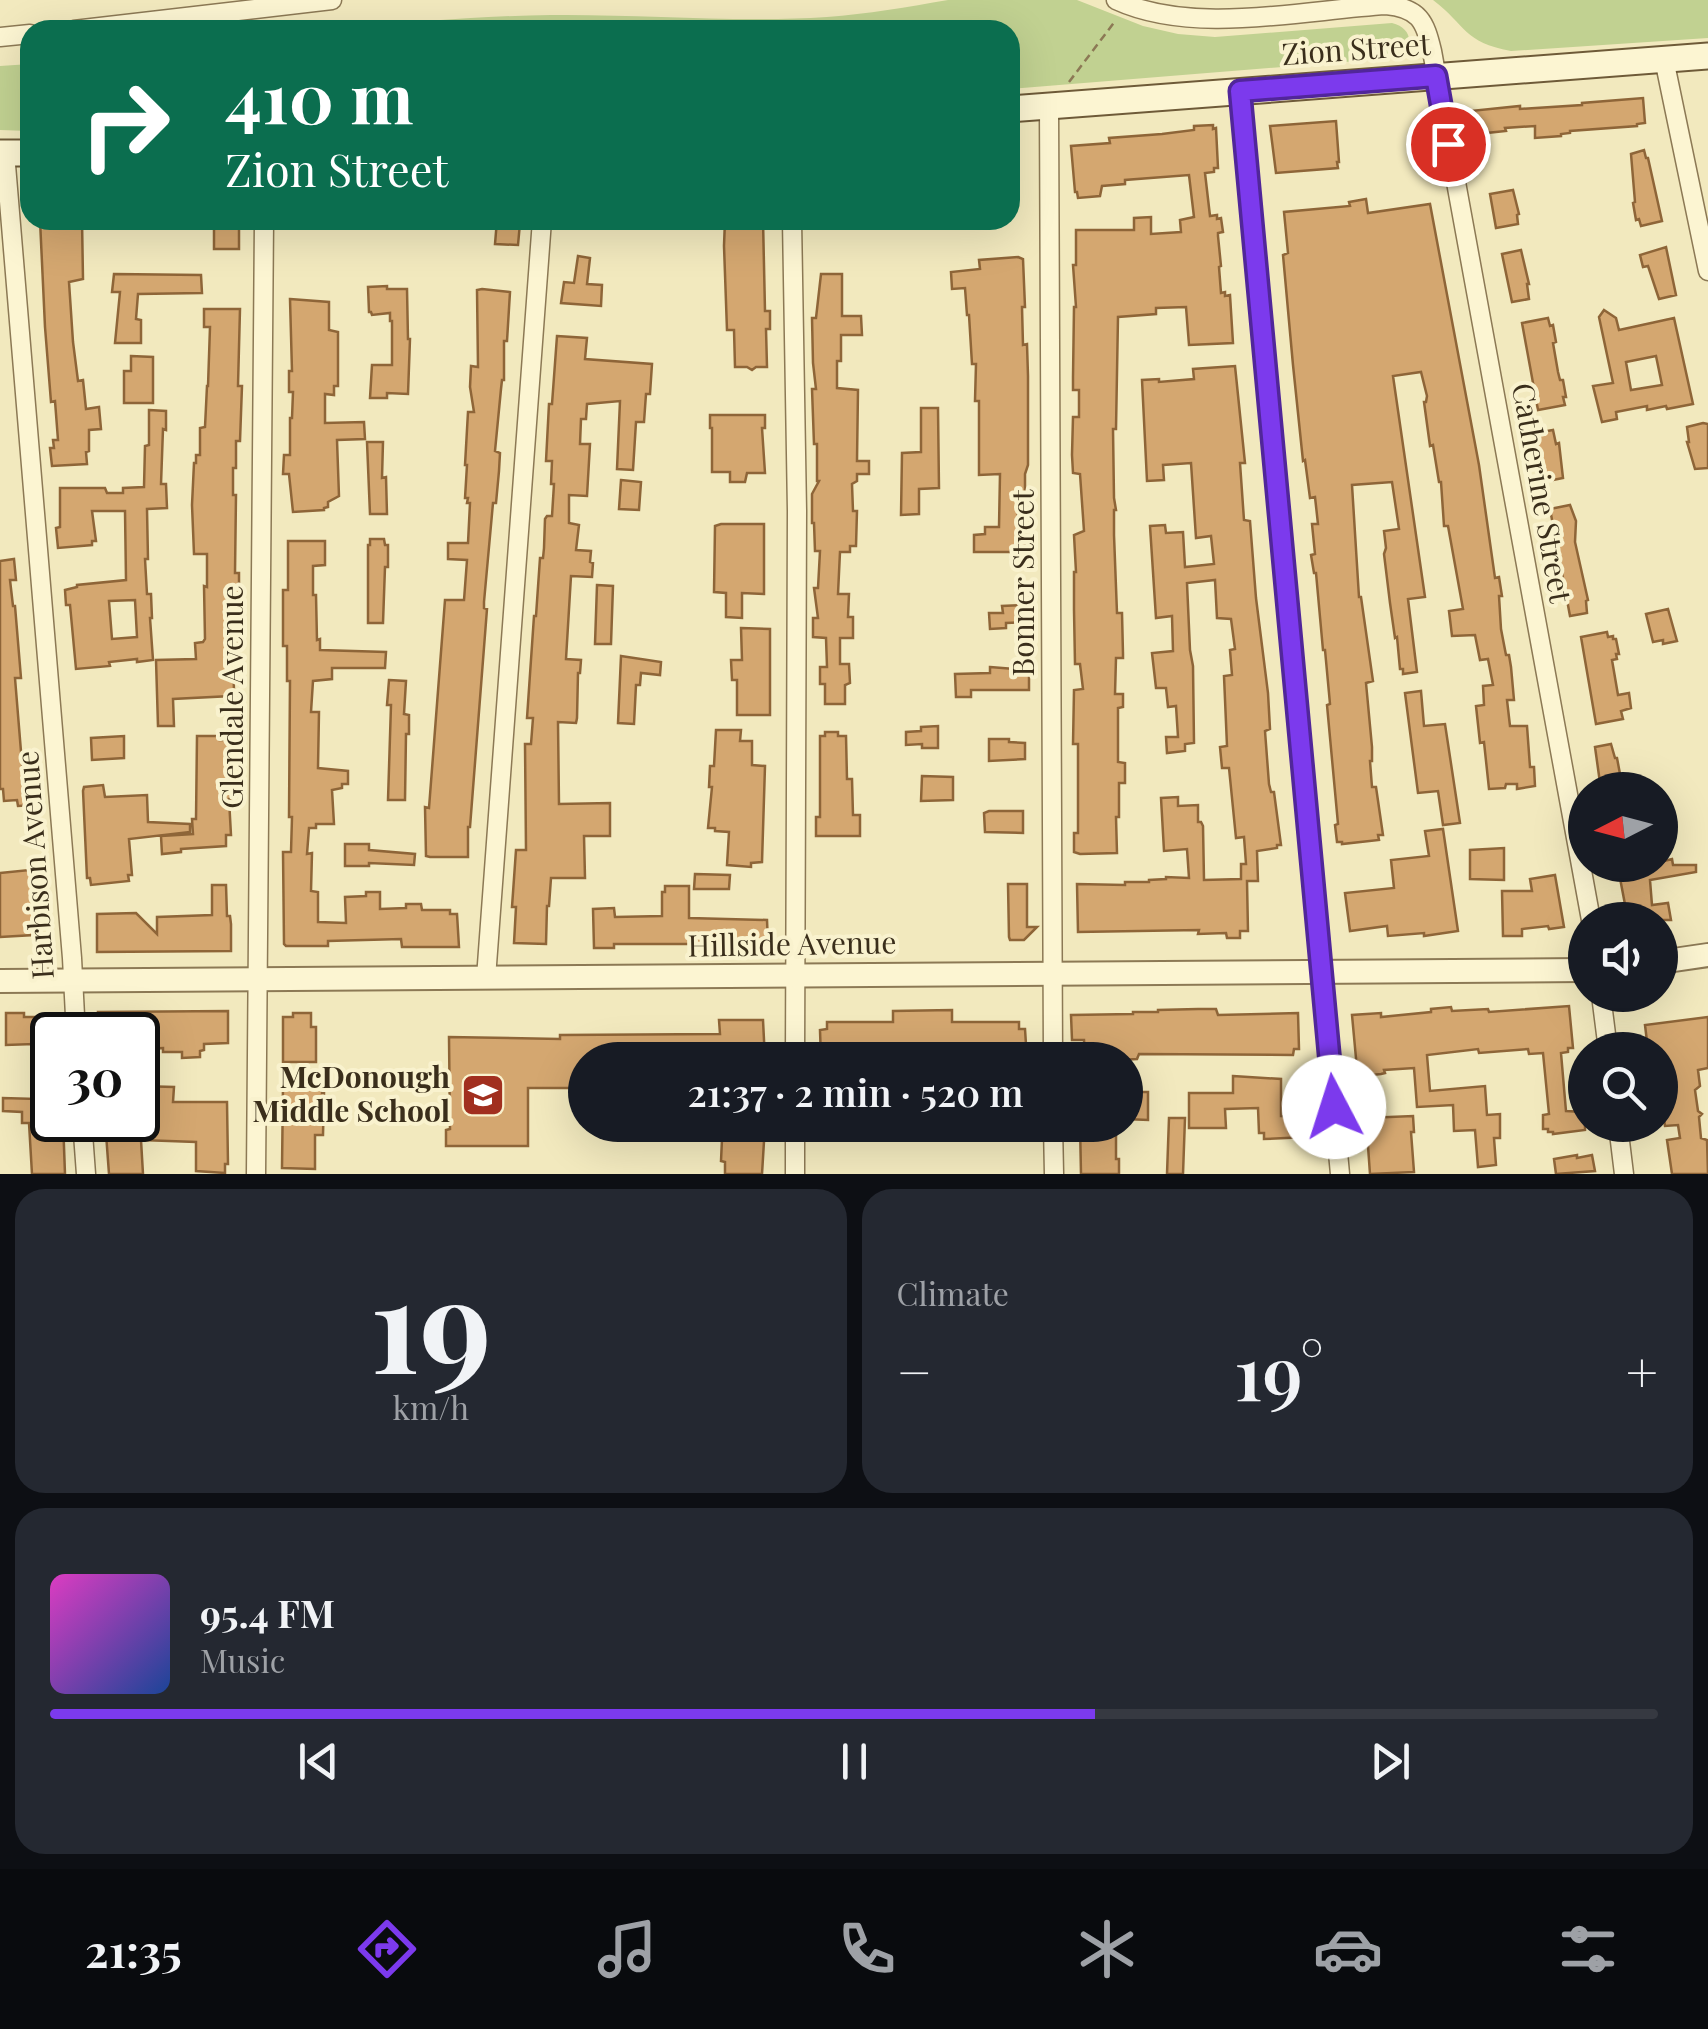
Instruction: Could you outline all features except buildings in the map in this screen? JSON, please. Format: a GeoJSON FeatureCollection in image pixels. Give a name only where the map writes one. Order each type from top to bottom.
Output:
{"type":"FeatureCollection","features":[{"type":"Feature","properties":{"kind":"main road","name":"Zion Street"},"geometry":{"type":"LineString","coordinates":[[1020,108],[1708,56]]}},
{"type":"Feature","properties":{"kind":"street"},"geometry":{"type":"LineString","coordinates":[[134,20],[206,8],[332,0]]}},
{"type":"Feature","properties":{"kind":"street","name":"Catherine Street"},"geometry":{"type":"LineString","coordinates":[[1116,10],[1222,19],[1398,6],[1423,23],[1436,76],[1588,902]]}},
{"type":"Feature","properties":{"kind":"street"},"geometry":{"type":"LineString","coordinates":[[1664,59],[1708,271]]}},
{"type":"Feature","properties":{"kind":"street"},"geometry":{"type":"LineString","coordinates":[[1240,91],[1340,1174]]}},
{"type":"Feature","properties":{"kind":"street","name":"Bonner Street"},"geometry":{"type":"LineString","coordinates":[[1049,106],[1053,1042]]}},
{"type":"Feature","properties":{"kind":"street","name":"Harbison Avenue"},"geometry":{"type":"LineString","coordinates":[[12,153],[75,1012]]}},
{"type":"Feature","properties":{"kind":"street","name":"Glendale Avenue"},"geometry":{"type":"LineString","coordinates":[[256,1174],[264,230]]}},
{"type":"Feature","properties":{"kind":"street"},"geometry":{"type":"LineString","coordinates":[[486,978],[541,230]]}},
{"type":"Feature","properties":{"kind":"street"},"geometry":{"type":"LineString","coordinates":[[792,230],[797,511],[795,1042]]}},
{"type":"Feature","properties":{"kind":"street"},"geometry":{"type":"LineString","coordinates":[[1678,959],[1708,955]]}},
{"type":"Feature","properties":{"kind":"street","name":"Hillside Avenue"},"geometry":{"type":"LineString","coordinates":[[0,982],[1568,970]]}},
{"type":"Feature","properties":{"kind":"street"},"geometry":{"type":"LineString","coordinates":[[84,1142],[86,1174]]}},
{"type":"Feature","properties":{"kind":"street"},"geometry":{"type":"LineString","coordinates":[[795,1142],[795,1174]]}},
{"type":"Feature","properties":{"kind":"street"},"geometry":{"type":"LineString","coordinates":[[1054,1142],[1054,1174]]}},
{"type":"Feature","properties":{"kind":"street"},"geometry":{"type":"LineString","coordinates":[[1620,1142],[1624,1174]]}},
{"type":"Feature","properties":{"kind":"path"},"geometry":{"type":"LineString","coordinates":[[1071,80],[1116,10]]}},
{"type":"Feature","properties":{"kind":"green space"},"geometry":{"type":"Polygon","coordinates":[[[948,0],[1077,0],[1143,26],[1178,34],[1215,37],[1392,23],[1405,30],[1409,40],[1406,50],[1394,58],[1020,88],[1020,20],[443,20],[586,15],[758,19],[872,12],[948,0]]]}},
{"type":"Feature","properties":{"kind":"green space"},"geometry":{"type":"Polygon","coordinates":[[[1433,0],[1708,0],[1708,38],[1511,51],[1474,38],[1433,0]]]}},
{"type":"Feature","properties":{"kind":"green space"},"geometry":{"type":"Polygon","coordinates":[[[20,65],[20,131],[0,130],[0,66],[20,65]]]}},
{"type":"Feature","properties":{"kind":"place","name":"McDonough Middle School"},"geometry":{"type":"Point","coordinates":[483,1095]}},
{"type":"Feature","properties":{"kind":"route"},"geometry":{"type":"LineString","coordinates":[[1334,1107],[1240,91],[1436,76],[1448,144]]}}]}
